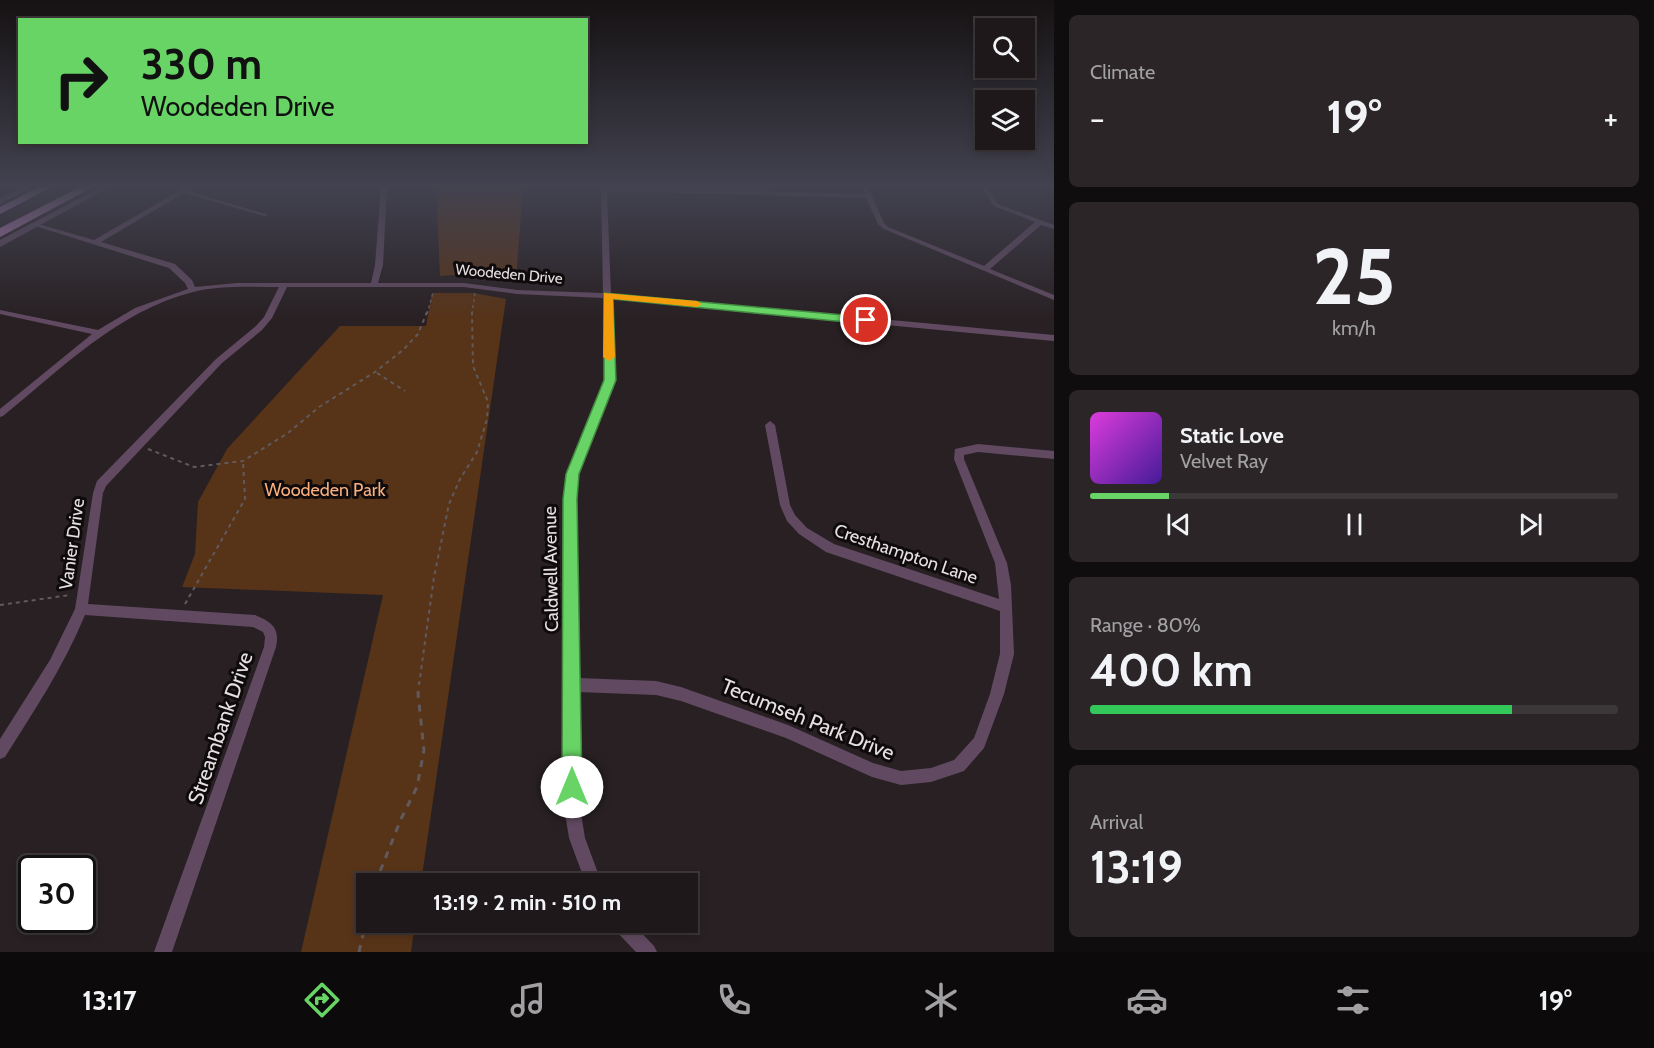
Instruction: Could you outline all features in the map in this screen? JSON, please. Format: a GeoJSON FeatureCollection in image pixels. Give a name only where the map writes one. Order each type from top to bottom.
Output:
{"type":"FeatureCollection","features":[{"type":"Feature","properties":{"kind":"street"},"geometry":{"type":"LineString","coordinates":[[0,244],[23,231]]}},
{"type":"Feature","properties":{"kind":"street"},"geometry":{"type":"LineString","coordinates":[[58,231],[172,266],[189,282],[192,290]]}},
{"type":"Feature","properties":{"kind":"street"},"geometry":{"type":"LineString","coordinates":[[96,242],[114,231]]}},
{"type":"Feature","properties":{"kind":"street"},"geometry":{"type":"LineString","coordinates":[[374,285],[381,231]]}},
{"type":"Feature","properties":{"kind":"street","name":"Caldwell Avenue"},"geometry":{"type":"LineString","coordinates":[[590,873],[577,838],[572,807],[570,499],[573,474],[610,380],[606,231]]}},
{"type":"Feature","properties":{"kind":"street"},"geometry":{"type":"LineString","coordinates":[[894,231],[1054,298]]}},
{"type":"Feature","properties":{"kind":"street"},"geometry":{"type":"LineString","coordinates":[[985,269],[1029,231]]}},
{"type":"Feature","properties":{"kind":"street","name":"Woodeden Drive"},"geometry":{"type":"LineString","coordinates":[[0,414],[99,333],[138,310],[192,290],[237,285],[436,284],[517,292],[608,296],[1054,338]]}},
{"type":"Feature","properties":{"kind":"street","name":"Vanier Drive"},"geometry":{"type":"LineString","coordinates":[[0,752],[67,641],[81,609],[98,492],[105,478],[219,362],[259,328],[268,318],[284,286]]}},
{"type":"Feature","properties":{"kind":"street"},"geometry":{"type":"LineString","coordinates":[[0,312],[99,333]]}},
{"type":"Feature","properties":{"kind":"street","name":"Cresthampton Lane"},"geometry":{"type":"LineString","coordinates":[[770,425],[785,505],[791,518],[803,531],[830,548],[1006,607]]}},
{"type":"Feature","properties":{"kind":"street","name":"Tecumseh Park Drive"},"geometry":{"type":"LineString","coordinates":[[572,685],[656,688],[735,712],[788,732],[872,771],[901,778],[931,775],[959,766],[979,743],[997,694],[1007,654],[1006,607],[1001,563],[959,459],[959,453],[978,448],[1054,455]]}},
{"type":"Feature","properties":{"kind":"street","name":"Streambank Drive"},"geometry":{"type":"LineString","coordinates":[[81,609],[255,621],[267,628],[272,640],[163,952]]}},
{"type":"Feature","properties":{"kind":"street"},"geometry":{"type":"LineString","coordinates":[[630,933],[648,952]]}},
{"type":"Feature","properties":{"kind":"path"},"geometry":{"type":"LineString","coordinates":[[137,445],[194,467],[243,461],[288,433],[319,407],[375,372],[403,350],[418,334],[436,284]]}},
{"type":"Feature","properties":{"kind":"path"},"geometry":{"type":"LineString","coordinates":[[379,873],[401,819],[417,787],[424,750],[418,694],[434,577],[449,504],[460,479],[477,452],[488,418],[488,402],[473,366],[471,308],[478,287]]}},
{"type":"Feature","properties":{"kind":"path"},"geometry":{"type":"LineString","coordinates":[[375,372],[405,391]]}},
{"type":"Feature","properties":{"kind":"path"},"geometry":{"type":"LineString","coordinates":[[178,617],[245,499],[243,461]]}},
{"type":"Feature","properties":{"kind":"path"},"geometry":{"type":"LineString","coordinates":[[0,605],[82,593]]}},
{"type":"Feature","properties":{"kind":"path"},"geometry":{"type":"LineString","coordinates":[[359,952],[363,933]]}},
{"type":"Feature","properties":{"kind":"green space"},"geometry":{"type":"Polygon","coordinates":[[[438,231],[520,231],[516,280],[467,274],[440,276],[438,231]]]}},
{"type":"Feature","properties":{"kind":"green space","name":"Woodeden Park"},"geometry":{"type":"Polygon","coordinates":[[[432,293],[474,293],[506,299],[422,873],[356,873],[356,933],[414,933],[411,952],[301,952],[383,595],[182,587],[195,554],[198,502],[227,449],[340,326],[426,326],[432,293]]]}},
{"type":"Feature","properties":{"kind":"slow traffic"},"geometry":{"type":"LineString","coordinates":[[609,357],[608,296],[697,304]]}},
{"type":"Feature","properties":{"kind":"route"},"geometry":{"type":"LineString","coordinates":[[572,787],[570,499],[573,474],[610,380],[608,296],[866,320]]}}]}
